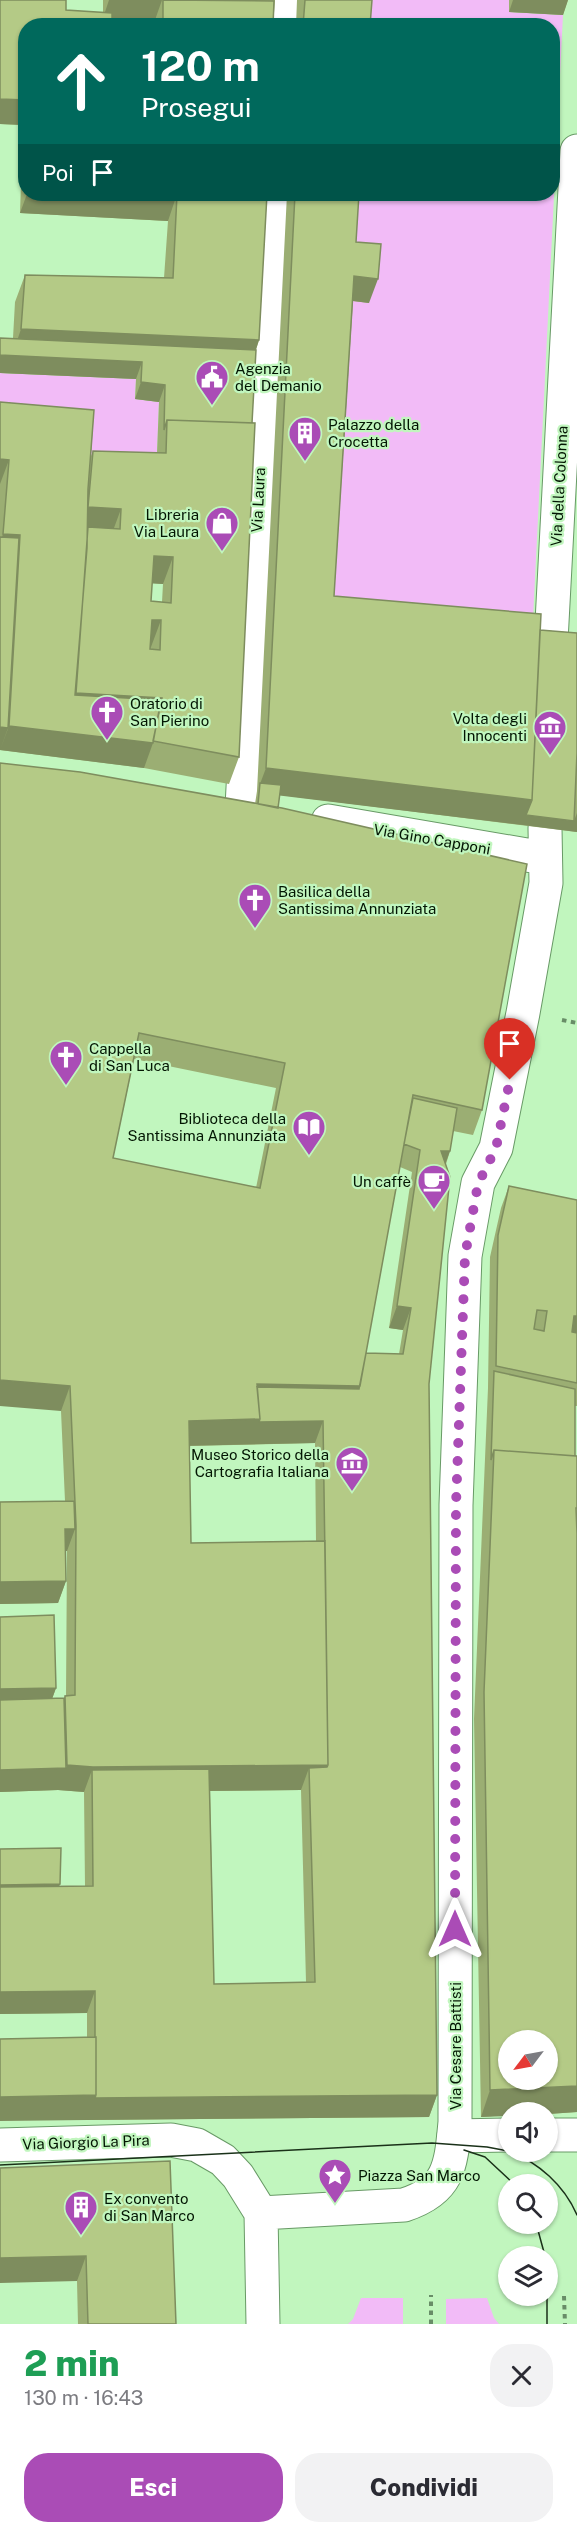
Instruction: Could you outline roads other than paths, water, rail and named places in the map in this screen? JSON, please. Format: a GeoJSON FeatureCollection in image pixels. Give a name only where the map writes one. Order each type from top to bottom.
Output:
{"type":"FeatureCollection","features":[{"type":"Feature","properties":{"kind":"street"},"geometry":{"type":"LineString","coordinates":[[283,18],[284,0]]}},
{"type":"Feature","properties":{"kind":"street","name":"Via della Colonna"},"geometry":{"type":"LineString","coordinates":[[551,641],[577,151]]}},
{"type":"Feature","properties":{"kind":"street","name":"Via Laura"},"geometry":{"type":"LineString","coordinates":[[242,807],[274,201]]}},
{"type":"Feature","properties":{"kind":"street","name":"Via Gino Capponi"},"geometry":{"type":"LineString","coordinates":[[209,801],[288,814],[545,843]]}},
{"type":"Feature","properties":{"kind":"street","name":"Via Cesare Battisti"},"geometry":{"type":"LineString","coordinates":[[454,2129],[456,1505],[465,1256],[478,1184],[496,1148],[546,883],[545,843]]}},
{"type":"Feature","properties":{"kind":"street"},"geometry":{"type":"LineString","coordinates":[[263,2324],[261,2213],[387,2208],[414,2202],[434,2190],[446,2175],[451,2162],[454,2129],[498,2134]]}},
{"type":"Feature","properties":{"kind":"street"},"geometry":{"type":"LineString","coordinates":[[558,2135],[577,2135]]}},
{"type":"Feature","properties":{"kind":"street","name":"Via Giorgio La Pira"},"geometry":{"type":"LineString","coordinates":[[0,2145],[171,2140],[197,2145],[223,2160],[238,2176],[261,2213]]}},
{"type":"Feature","properties":{"kind":"tram line"},"geometry":{"type":"LineString","coordinates":[[0,2165],[432,2143],[498,2149]]}},
{"type":"Feature","properties":{"kind":"tram line"},"geometry":{"type":"LineString","coordinates":[[464,2150],[485,2157],[503,2174]]}},
{"type":"Feature","properties":{"kind":"tram line"},"geometry":{"type":"LineString","coordinates":[[530,2162],[558,2185],[577,2215]]}},
{"type":"Feature","properties":{"kind":"tram line"},"geometry":{"type":"LineString","coordinates":[[539,2234],[542,2246]]}},
{"type":"Feature","properties":{"kind":"tram line"},"geometry":{"type":"LineString","coordinates":[[547,2306],[547,2324]]}},
{"type":"Feature","properties":{"kind":"place","name":"Agenzia del Demanio"},"geometry":{"type":"Point","coordinates":[212,406]}},
{"type":"Feature","properties":{"kind":"place","name":"Palazzo della Crocetta"},"geometry":{"type":"Point","coordinates":[305,462]}},
{"type":"Feature","properties":{"kind":"place","name":"Libreria Via Laura"},"geometry":{"type":"Point","coordinates":[222,552]}},
{"type":"Feature","properties":{"kind":"place","name":"Oratorio di San Pierino"},"geometry":{"type":"Point","coordinates":[107,741]}},
{"type":"Feature","properties":{"kind":"place","name":"Volta degli Innocenti"},"geometry":{"type":"Point","coordinates":[550,756]}},
{"type":"Feature","properties":{"kind":"place","name":"Basilica della Santissima Annunziata"},"geometry":{"type":"Point","coordinates":[255,929]}},
{"type":"Feature","properties":{"kind":"place","name":"Cappella di San Luca"},"geometry":{"type":"Point","coordinates":[66,1086]}},
{"type":"Feature","properties":{"kind":"place","name":"Biblioteca della Santissima Annunziata"},"geometry":{"type":"Point","coordinates":[309,1156]}},
{"type":"Feature","properties":{"kind":"place","name":"Un caffè"},"geometry":{"type":"Point","coordinates":[434,1210]}},
{"type":"Feature","properties":{"kind":"place","name":"Museo Storico della Cartografia Italiana"},"geometry":{"type":"Point","coordinates":[352,1492]}},
{"type":"Feature","properties":{"kind":"place","name":"Piazza San Marco"},"geometry":{"type":"Point","coordinates":[335,2204]}},
{"type":"Feature","properties":{"kind":"place","name":"Ex convento di San Marco"},"geometry":{"type":"Point","coordinates":[81,2236]}}]}
